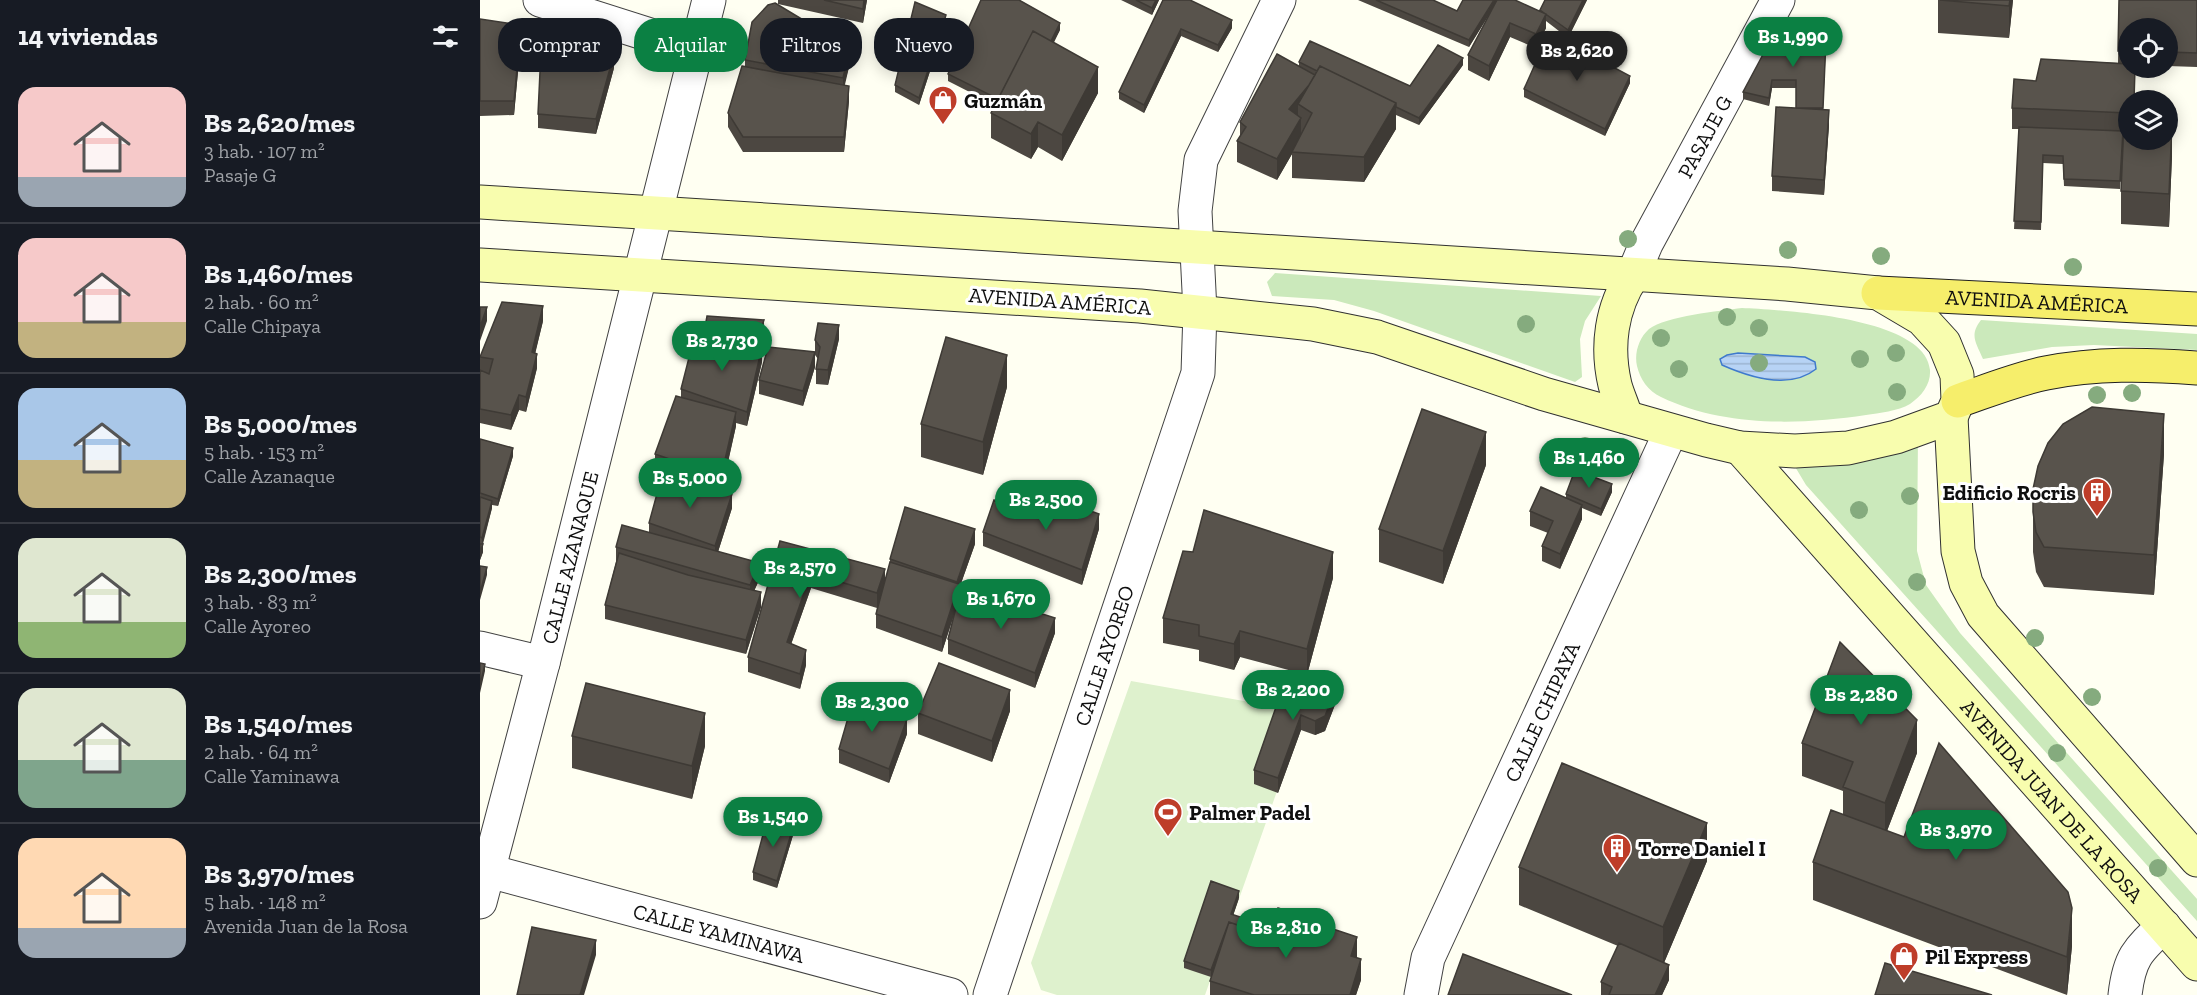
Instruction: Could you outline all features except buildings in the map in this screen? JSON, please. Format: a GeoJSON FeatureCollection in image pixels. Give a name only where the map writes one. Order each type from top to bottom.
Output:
{"type":"FeatureCollection","features":[{"type":"Feature","properties":{"kind":"main road"},"geometry":{"type":"LineString","coordinates":[[480,202],[1787,284],[1878,293],[1922,320],[1944,343],[1957,375],[1955,409],[1958,551],[1966,583],[1983,615],[2186,837],[2197,860]]}},
{"type":"Feature","properties":{"kind":"main road","name":"AVENIDA AMÉRICA"},"geometry":{"type":"LineString","coordinates":[[480,265],[1200,311],[1313,324],[1377,337],[1544,394],[1671,431],[1740,448],[1796,451],[1848,448],[1896,437],[1955,409]]}},
{"type":"Feature","properties":{"kind":"main road"},"geometry":{"type":"LineString","coordinates":[[1626,417],[1616,387],[1610,349],[1617,308],[1623,290],[1633,275]]}},
{"type":"Feature","properties":{"kind":"main road","name":"AVENIDA AMÉRICA"},"geometry":{"type":"LineString","coordinates":[[1878,293],[2197,309]]}},
{"type":"Feature","properties":{"kind":"main road"},"geometry":{"type":"LineString","coordinates":[[1955,409],[2043,373],[2084,366],[2127,364],[2197,368]]}},
{"type":"Feature","properties":{"kind":"main road","name":"AVENIDA JUAN DE LA ROSA"},"geometry":{"type":"LineString","coordinates":[[1740,448],[2197,964]]}},
{"type":"Feature","properties":{"kind":"street"},"geometry":{"type":"LineString","coordinates":[[540,0],[634,30]]}},
{"type":"Feature","properties":{"kind":"street","name":"CALLE AZANAQUE"},"geometry":{"type":"LineString","coordinates":[[705,18],[709,0]]}},
{"type":"Feature","properties":{"kind":"street","name":"CALLE AYOREO"},"geometry":{"type":"LineString","coordinates":[[990,995],[1198,373],[1200,311],[1195,211],[1201,160],[1279,0]]}},
{"type":"Feature","properties":{"kind":"street","name":"PASAJE G"},"geometry":{"type":"LineString","coordinates":[[1633,275],[1646,244],[1778,0]]}},
{"type":"Feature","properties":{"kind":"street","name":"CALLE AZANAQUE"},"geometry":{"type":"LineString","coordinates":[[480,902],[543,663],[692,72]]}},
{"type":"Feature","properties":{"kind":"street","name":"CALLE CHIPAYA"},"geometry":{"type":"LineString","coordinates":[[1420,995],[1428,958],[1671,431]]}},
{"type":"Feature","properties":{"kind":"street"},"geometry":{"type":"LineString","coordinates":[[480,648],[543,663]]}},
{"type":"Feature","properties":{"kind":"street","name":"CALLE YAMINAWA"},"geometry":{"type":"LineString","coordinates":[[489,871],[951,995]]}},
{"type":"Feature","properties":{"kind":"street"},"geometry":{"type":"LineString","coordinates":[[2125,995],[2129,967],[2141,947],[2164,926]]}},
{"type":"Feature","properties":{"kind":"green space"},"geometry":{"type":"Polygon","coordinates":[[[1275,273],[1601,296],[1585,321],[1580,339],[1582,377],[1575,382],[1374,311],[1334,300],[1272,296],[1267,282],[1275,273]]]}},
{"type":"Feature","properties":{"kind":"green space"},"geometry":{"type":"Polygon","coordinates":[[[1742,308],[1788,311],[1850,320],[1905,338],[1922,352],[1930,370],[1927,385],[1914,401],[1894,410],[1814,421],[1788,422],[1735,419],[1710,414],[1661,397],[1645,384],[1638,371],[1636,356],[1640,341],[1649,329],[1680,317],[1742,308]]]}},
{"type":"Feature","properties":{"kind":"green space"},"geometry":{"type":"Polygon","coordinates":[[[1981,320],[2197,334],[2197,350],[2094,345],[2052,347],[1983,359],[1976,344],[1975,335],[1977,325],[1981,320]]]}},
{"type":"Feature","properties":{"kind":"green space"},"geometry":{"type":"Polygon","coordinates":[[[1918,435],[1917,551],[1926,585],[1960,633],[2197,899],[2197,921],[1806,485],[1791,460],[1918,435]]]}},
{"type":"Feature","properties":{"kind":"green space","name":"Palmer Padel"},"geometry":{"type":"Polygon","coordinates":[[[1131,681],[1305,712],[1205,995],[1057,995],[1041,990],[1031,963],[1131,681]]]}},
{"type":"Feature","properties":{"kind":"water"},"geometry":{"type":"Polygon","coordinates":[[[1738,353],[1805,357],[1815,362],[1816,369],[1794,379],[1782,380],[1744,374],[1722,365],[1720,359],[1738,353]]]}},
{"type":"Feature","properties":{"kind":"place","name":"Guzmán"},"geometry":{"type":"Point","coordinates":[943,126]}},
{"type":"Feature","properties":{"kind":"place","name":"Edificio Rocris"},"geometry":{"type":"Point","coordinates":[2097,518]}},
{"type":"Feature","properties":{"kind":"place","name":"Palmer Padel"},"geometry":{"type":"Point","coordinates":[1168,838]}},
{"type":"Feature","properties":{"kind":"place","name":"Torre Daniel I"},"geometry":{"type":"Point","coordinates":[1617,874]}},
{"type":"Feature","properties":{"kind":"place","name":"Pil Express"},"geometry":{"type":"Point","coordinates":[1904,982]}}]}
